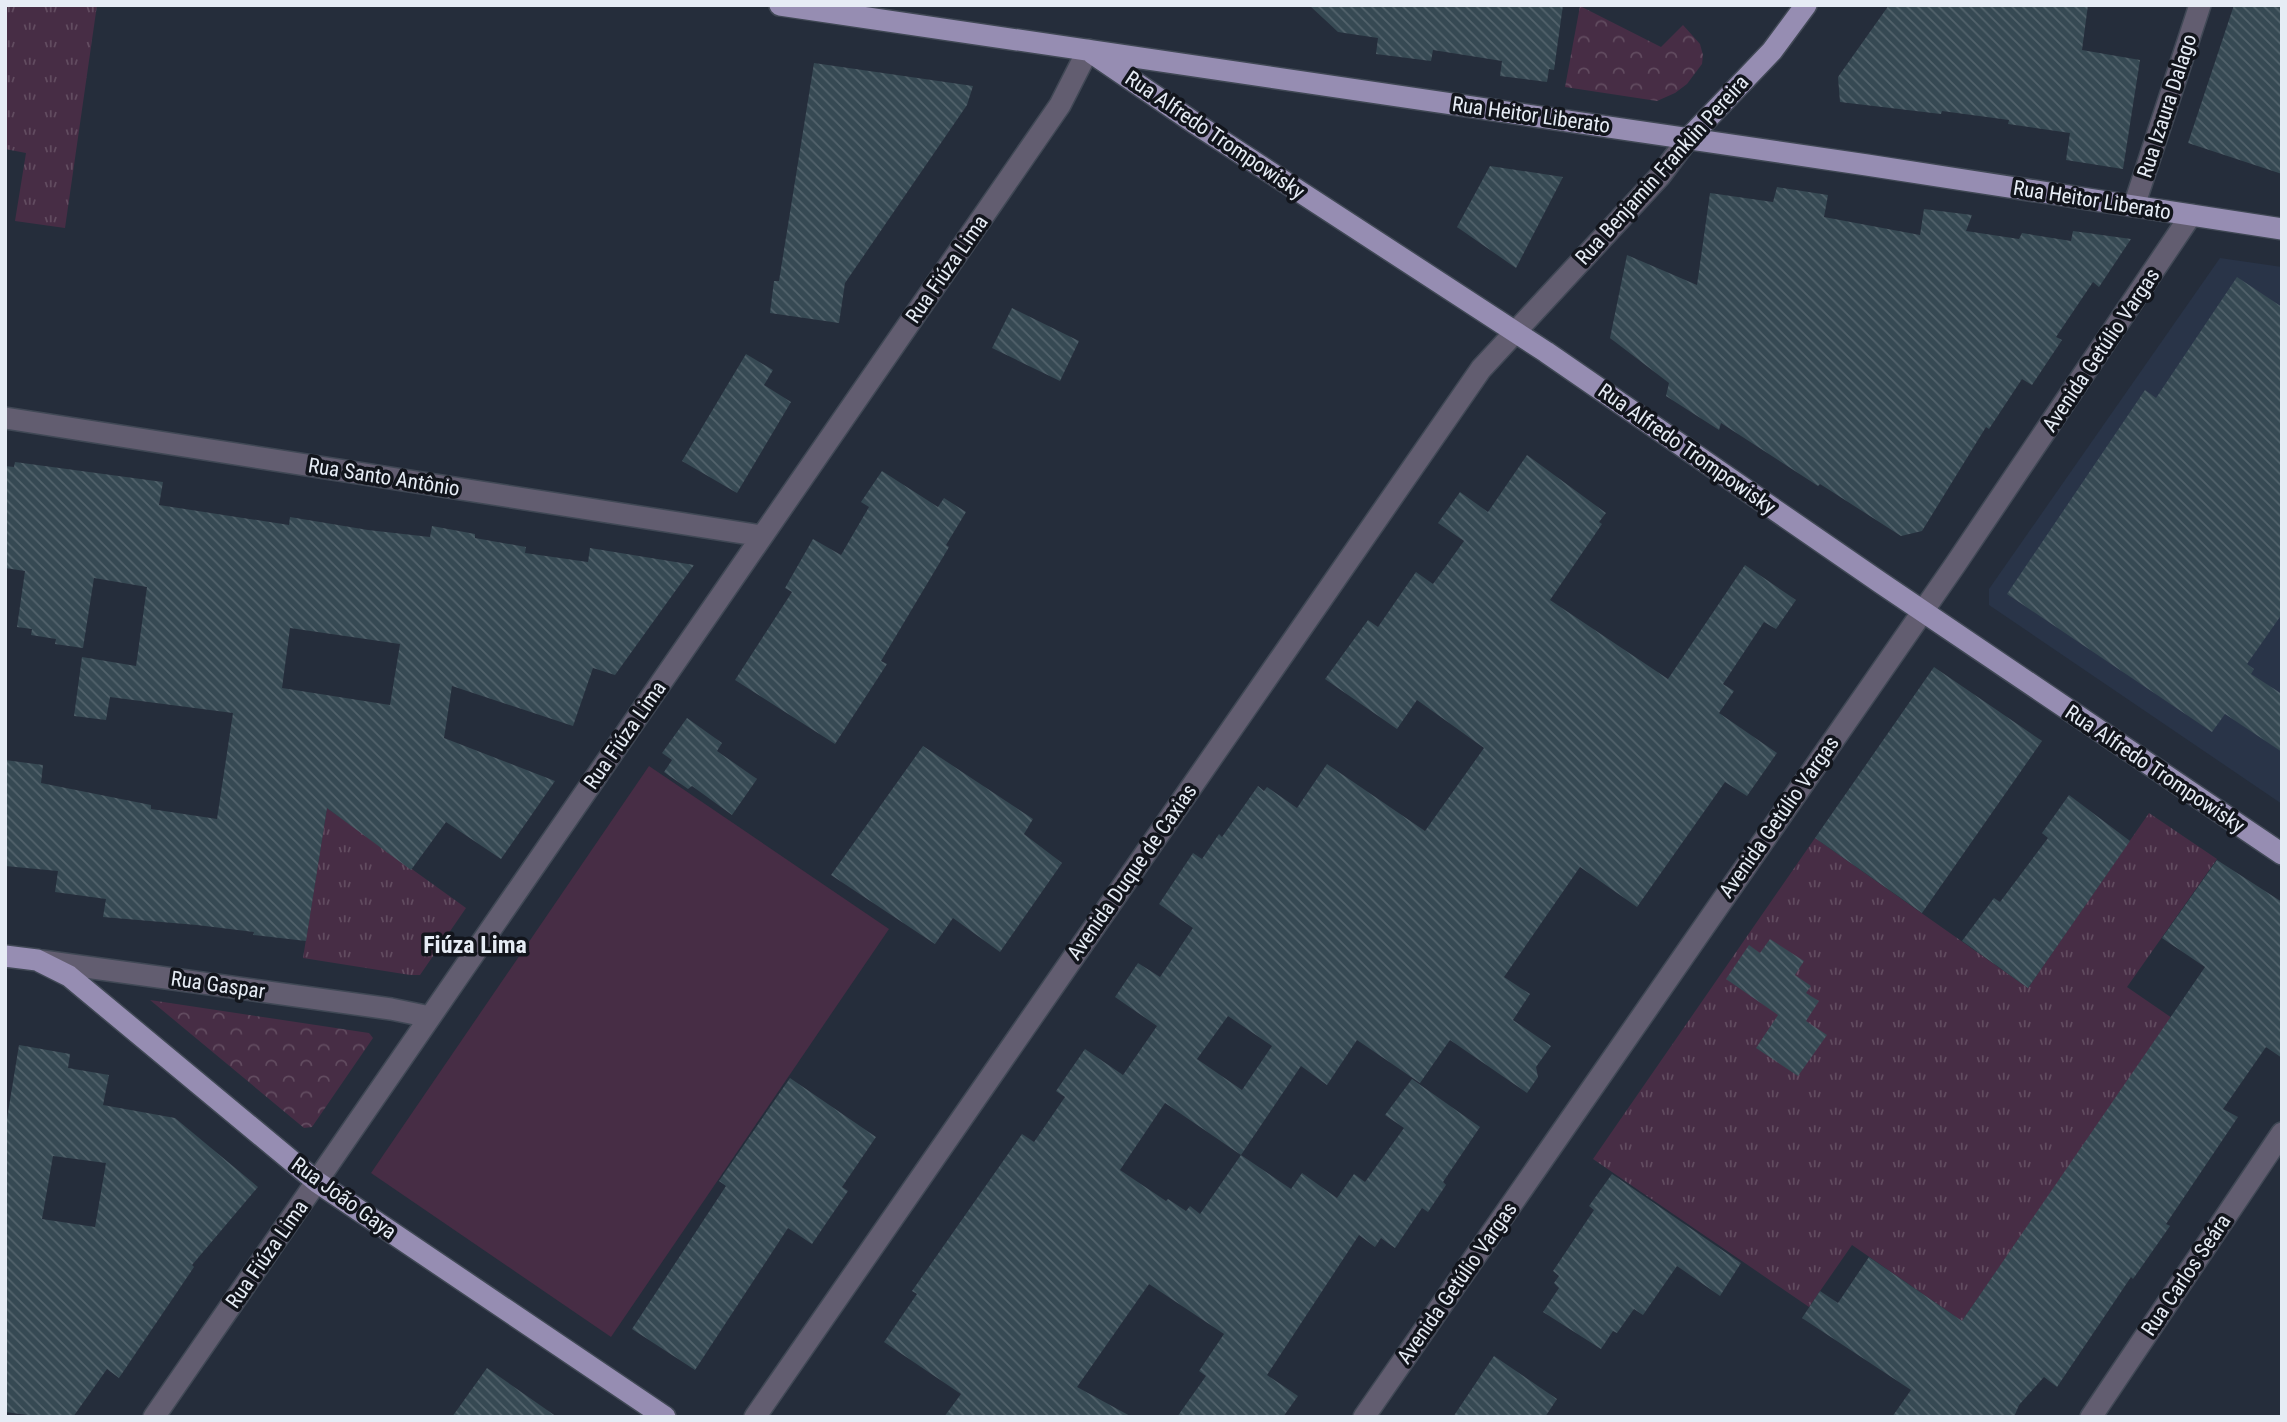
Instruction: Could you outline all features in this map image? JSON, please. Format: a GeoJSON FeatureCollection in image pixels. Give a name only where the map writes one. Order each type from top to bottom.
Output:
{"type":"FeatureCollection","features":[{"type":"Feature","properties":{"kind":"main road","name":"Rua Heitor Liberato"},"geometry":{"type":"LineString","coordinates":[[780,5],[2282,229]]}},
{"type":"Feature","properties":{"kind":"main road","name":"Rua Benjamin Franklin Pereira"},"geometry":{"type":"LineString","coordinates":[[1688,139],[1772,51],[1806,5]]}},
{"type":"Feature","properties":{"kind":"main road","name":"Rua Alfredo Trompowisky"},"geometry":{"type":"LineString","coordinates":[[1088,50],[1515,332],[2282,855]]}},
{"type":"Feature","properties":{"kind":"main road","name":"Rua Gaspar"},"geometry":{"type":"LineString","coordinates":[[5,956],[37,960]]}},
{"type":"Feature","properties":{"kind":"main road","name":"Rua João Gaya"},"geometry":{"type":"LineString","coordinates":[[37,960],[69,976],[317,1182],[665,1417]]}},
{"type":"Feature","properties":{"kind":"street","name":"Rua Izaura Dalago"},"geometry":{"type":"LineString","coordinates":[[2134,206],[2200,5]]}},
{"type":"Feature","properties":{"kind":"street","name":"Rua Fiúza Lima"},"geometry":{"type":"LineString","coordinates":[[154,1417],[1060,105],[1088,50]]}},
{"type":"Feature","properties":{"kind":"street","name":"Rua Benjamin Franklin Pereira"},"geometry":{"type":"LineString","coordinates":[[1515,332],[1660,176],[1688,139]]}},
{"type":"Feature","properties":{"kind":"street","name":"Avenida Getúlio Vargas"},"geometry":{"type":"LineString","coordinates":[[1364,1417],[1922,611],[2191,215]]}},
{"type":"Feature","properties":{"kind":"street","name":"Avenida Duque de Caxias"},"geometry":{"type":"LineString","coordinates":[[755,1417],[1473,381],[1515,332]]}},
{"type":"Feature","properties":{"kind":"street","name":"Rua Santo Antônio"},"geometry":{"type":"LineString","coordinates":[[5,418],[762,536]]}},
{"type":"Feature","properties":{"kind":"street","name":"Rua Gaspar"},"geometry":{"type":"LineString","coordinates":[[37,960],[391,1009],[430,1017]]}},
{"type":"Feature","properties":{"kind":"street","name":"Rua Carlos Seára"},"geometry":{"type":"LineString","coordinates":[[2091,1417],[2282,1133]]}},
{"type":"Feature","properties":{"kind":"shaded area"},"geometry":{"type":"Polygon","coordinates":[[[2220,258],[2282,267],[2282,804],[1989,605],[1989,589],[2220,258]]]}},
{"type":"Feature","properties":{"kind":"green space"},"geometry":{"type":"Polygon","coordinates":[[[5,5],[97,5],[65,228],[15,221],[26,153],[5,149],[5,5]]]}},
{"type":"Feature","properties":{"kind":"green space"},"geometry":{"type":"Polygon","coordinates":[[[1580,6],[1661,47],[1683,25],[1700,44],[1702,64],[1687,84],[1657,101],[1565,87],[1580,6]]]}},
{"type":"Feature","properties":{"kind":"green space"},"geometry":{"type":"Polygon","coordinates":[[[649,766],[889,929],[611,1337],[371,1173],[649,766]]]}},
{"type":"Feature","properties":{"kind":"green space"},"geometry":{"type":"Polygon","coordinates":[[[327,808],[466,908],[420,975],[303,958],[327,808]]]}},
{"type":"Feature","properties":{"kind":"green space"},"geometry":{"type":"Polygon","coordinates":[[[2149,813],[2217,859],[2127,987],[2172,1018],[1962,1321],[1852,1245],[1809,1307],[1593,1159],[1815,838],[2028,988],[2149,813]]]}},
{"type":"Feature","properties":{"kind":"green space"},"geometry":{"type":"Polygon","coordinates":[[[150,1000],[369,1033],[373,1038],[312,1127],[304,1128],[150,1000]]]}},
{"type":"Feature","properties":{"kind":"building"},"geometry":{"type":"Polygon","coordinates":[[[1309,5],[1563,5],[1554,70],[1549,69],[1547,82],[1500,76],[1502,61],[1433,50],[1431,61],[1376,54],[1378,38],[1338,32],[1309,5]]]}},
{"type":"Feature","properties":{"kind":"building"},"geometry":{"type":"Polygon","coordinates":[[[1889,5],[2088,5],[2082,50],[2140,60],[2123,169],[2066,160],[2070,133],[2008,124],[2009,120],[1840,102],[1838,77],[1889,5]]]}},
{"type":"Feature","properties":{"kind":"building"},"geometry":{"type":"Polygon","coordinates":[[[2234,5],[2282,5],[2282,174],[2188,143],[2234,5]]]}},
{"type":"Feature","properties":{"kind":"building"},"geometry":{"type":"Polygon","coordinates":[[[814,63],[973,86],[967,105],[845,283],[839,323],[770,313],[774,281],[779,281],[814,63]]]}},
{"type":"Feature","properties":{"kind":"building"},"geometry":{"type":"Polygon","coordinates":[[[1490,166],[1563,177],[1516,268],[1457,227],[1490,166]]]}},
{"type":"Feature","properties":{"kind":"building"},"geometry":{"type":"Polygon","coordinates":[[[1777,187],[1828,195],[1824,217],[1920,235],[1924,209],[1972,215],[1966,231],[2019,239],[2022,233],[2071,241],[2073,231],[2131,239],[2099,287],[2093,282],[2056,337],[2062,340],[2032,385],[2022,379],[1989,429],[1986,427],[1922,531],[1901,536],[1721,423],[1719,430],[1666,396],[1669,383],[1610,338],[1627,255],[1697,285],[1710,193],[1773,202],[1777,187]]]}},
{"type":"Feature","properties":{"kind":"building"},"geometry":{"type":"Polygon","coordinates":[[[2237,277],[2282,307],[2282,614],[2247,664],[2254,669],[2251,674],[2282,694],[2282,752],[2225,714],[2212,732],[2007,594],[2145,390],[2156,398],[2237,277]]]}},
{"type":"Feature","properties":{"kind":"building"},"geometry":{"type":"Polygon","coordinates":[[[1012,308],[1079,341],[1060,381],[992,348],[1012,308]]]}},
{"type":"Feature","properties":{"kind":"building"},"geometry":{"type":"Polygon","coordinates":[[[746,354],[773,370],[764,385],[791,402],[737,493],[682,461],[746,354]]]}},
{"type":"Feature","properties":{"kind":"building"},"geometry":{"type":"Polygon","coordinates":[[[1527,455],[1606,513],[1599,522],[1602,524],[1550,600],[1668,679],[1745,565],[1796,600],[1776,629],[1764,622],[1723,684],[1734,691],[1719,713],[1777,753],[1747,796],[1725,782],[1637,907],[1580,867],[1504,977],[1530,994],[1513,1020],[1551,1046],[1536,1067],[1538,1077],[1527,1093],[1450,1040],[1420,1083],[1357,1040],[1327,1085],[1301,1066],[1241,1155],[1291,1189],[1302,1173],[1337,1198],[1354,1174],[1365,1182],[1404,1128],[1385,1115],[1412,1079],[1480,1127],[1443,1182],[1446,1185],[1428,1212],[1422,1208],[1395,1248],[1381,1238],[1375,1247],[1359,1235],[1267,1375],[1298,1396],[1283,1417],[1177,1417],[1206,1376],[1199,1371],[1224,1334],[1149,1284],[1077,1387],[1132,1417],[944,1417],[961,1394],[884,1342],[917,1294],[912,1291],[1022,1134],[1034,1142],[1065,1097],[1056,1091],[1085,1049],[1123,1075],[1157,1026],[1115,997],[1138,963],[1160,977],[1193,928],[1159,904],[1193,853],[1202,859],[1219,834],[1222,837],[1258,786],[1264,791],[1267,787],[1297,808],[1327,764],[1425,831],[1484,748],[1417,700],[1397,729],[1325,679],[1368,620],[1378,627],[1416,572],[1433,584],[1464,541],[1438,523],[1460,492],[1488,512],[1527,455]],[[1228,1016],[1197,1059],[1242,1090],[1272,1046],[1228,1016]],[[1165,1103],[1120,1170],[1166,1201],[1168,1199],[1186,1211],[1190,1206],[1200,1214],[1241,1155],[1165,1103]]]}},
{"type":"Feature","properties":{"kind":"building"},"geometry":{"type":"Polygon","coordinates":[[[15,462],[163,482],[159,505],[289,525],[290,517],[430,537],[432,526],[475,534],[475,538],[526,547],[525,553],[588,562],[590,548],[694,565],[615,675],[593,668],[573,726],[452,686],[444,738],[555,781],[501,859],[446,822],[411,870],[327,808],[306,941],[197,925],[103,917],[106,899],[55,892],[58,871],[5,866],[5,760],[43,765],[41,783],[151,805],[151,809],[217,819],[233,713],[110,697],[106,720],[74,716],[82,657],[136,666],[147,587],[94,578],[83,648],[55,644],[56,639],[31,635],[32,629],[17,627],[25,571],[5,568],[5,466],[14,467],[15,462]],[[290,628],[282,688],[390,705],[400,644],[290,628]]]}},
{"type":"Feature","properties":{"kind":"building"},"geometry":{"type":"Polygon","coordinates":[[[882,471],[938,507],[944,498],[966,512],[946,545],[949,547],[881,661],[887,664],[835,744],[735,680],[792,592],[785,588],[813,539],[841,555],[869,507],[861,502],[882,471]]]}},
{"type":"Feature","properties":{"kind":"building"},"geometry":{"type":"Polygon","coordinates":[[[1934,667],[2042,741],[1922,913],[1815,838],[1934,667]]]}},
{"type":"Feature","properties":{"kind":"building"},"geometry":{"type":"Polygon","coordinates":[[[687,718],[722,743],[717,751],[757,779],[732,815],[692,786],[688,789],[664,772],[672,760],[662,753],[687,718]]]}},
{"type":"Feature","properties":{"kind":"building"},"geometry":{"type":"Polygon","coordinates":[[[923,746],[1033,819],[1024,834],[1062,863],[1000,952],[953,918],[935,944],[831,875],[923,746]]]}},
{"type":"Feature","properties":{"kind":"building"},"geometry":{"type":"Polygon","coordinates":[[[2069,795],[2130,841],[2028,988],[1962,941],[1994,898],[2000,902],[2048,838],[2042,833],[2069,795]]]}},
{"type":"Feature","properties":{"kind":"building"},"geometry":{"type":"Polygon","coordinates":[[[2217,860],[2282,902],[2282,1058],[2266,1047],[2223,1109],[2238,1117],[2166,1224],[2170,1226],[2133,1279],[2131,1277],[2057,1387],[2044,1377],[2019,1405],[2014,1417],[1892,1417],[1911,1390],[1802,1318],[1820,1291],[1838,1303],[1869,1257],[1962,1321],[2205,967],[2162,938],[2217,860]]]}},
{"type":"Feature","properties":{"kind":"building"},"geometry":{"type":"Polygon","coordinates":[[[1770,939],[1804,961],[1795,975],[1811,986],[1806,993],[1819,1001],[1806,1021],[1827,1035],[1798,1076],[1756,1048],[1778,1015],[1726,979],[1749,945],[1760,953],[1770,939]]]}},
{"type":"Feature","properties":{"kind":"building"},"geometry":{"type":"Polygon","coordinates":[[[19,1045],[70,1054],[68,1068],[109,1075],[103,1105],[175,1118],[258,1187],[192,1265],[194,1267],[119,1378],[107,1369],[73,1417],[43,1417],[5,1412],[5,1131],[19,1045]],[[53,1156],[42,1219],[95,1227],[106,1163],[53,1156]]]}},
{"type":"Feature","properties":{"kind":"building"},"geometry":{"type":"Polygon","coordinates":[[[790,1078],[876,1137],[842,1187],[848,1191],[812,1244],[788,1228],[695,1370],[632,1329],[726,1186],[719,1181],[790,1078]]]}},
{"type":"Feature","properties":{"kind":"building"},"geometry":{"type":"Polygon","coordinates":[[[1612,1174],[1741,1263],[1720,1296],[1677,1266],[1643,1315],[1634,1309],[1617,1333],[1613,1331],[1601,1349],[1543,1312],[1559,1288],[1554,1283],[1559,1276],[1553,1271],[1594,1210],[1589,1206],[1612,1174]]]}},
{"type":"Feature","properties":{"kind":"building"},"geometry":{"type":"Polygon","coordinates":[[[1494,1356],[1557,1399],[1545,1417],[1453,1417],[1494,1356]]]}},
{"type":"Feature","properties":{"kind":"building"},"geometry":{"type":"Polygon","coordinates":[[[487,1368],[557,1417],[452,1417],[487,1368]]]}},
{"type":"Feature","properties":{"kind":"district","name":"Fiúza Lima"},"geometry":{"type":"Point","coordinates":[475,945]}}]}
